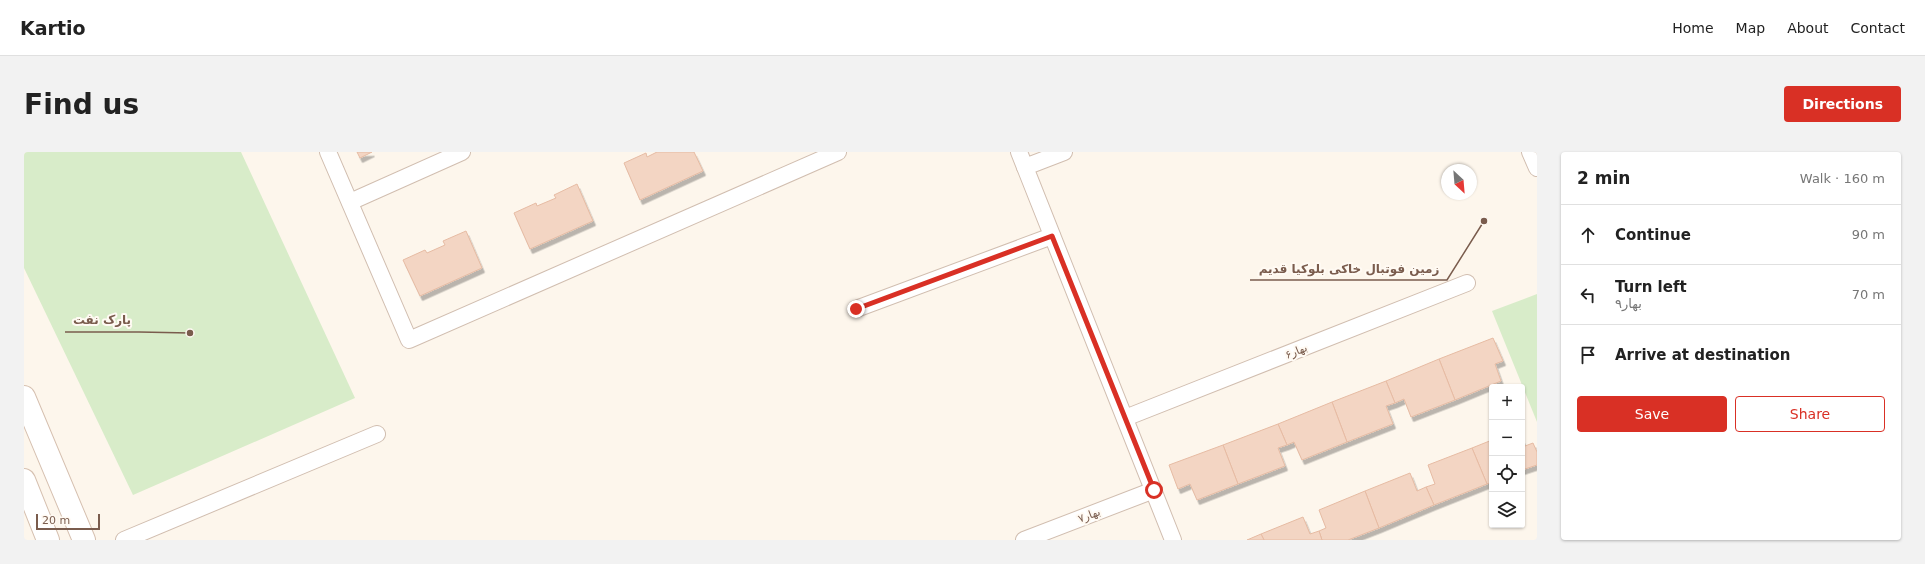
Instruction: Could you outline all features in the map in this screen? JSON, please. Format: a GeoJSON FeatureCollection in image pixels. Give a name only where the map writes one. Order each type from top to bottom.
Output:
{"type":"FeatureCollection","features":[{"type":"Feature","properties":{"kind":"street"},"geometry":{"type":"LineString","coordinates":[[328,152],[409,340],[838,152]]}},
{"type":"Feature","properties":{"kind":"street"},"geometry":{"type":"LineString","coordinates":[[350,202],[462,152]]}},
{"type":"Feature","properties":{"kind":"street"},"geometry":{"type":"LineString","coordinates":[[1019,152],[1174,540]]}},
{"type":"Feature","properties":{"kind":"street"},"geometry":{"type":"LineString","coordinates":[[1025,167],[1064,152]]}},
{"type":"Feature","properties":{"kind":"street"},"geometry":{"type":"LineString","coordinates":[[1530,152],[1537,168]]}},
{"type":"Feature","properties":{"kind":"street"},"geometry":{"type":"LineString","coordinates":[[856,309],[1052,236]]}},
{"type":"Feature","properties":{"kind":"street","name":"بهار۶"},"geometry":{"type":"LineString","coordinates":[[1125,418],[1467,283]]}},
{"type":"Feature","properties":{"kind":"street"},"geometry":{"type":"LineString","coordinates":[[24,397],[84,540]]}},
{"type":"Feature","properties":{"kind":"street"},"geometry":{"type":"LineString","coordinates":[[124,540],[377,434]]}},
{"type":"Feature","properties":{"kind":"street"},"geometry":{"type":"LineString","coordinates":[[24,470],[50,460]]}},
{"type":"Feature","properties":{"kind":"street"},"geometry":{"type":"LineString","coordinates":[[24,480],[48,540]]}},
{"type":"Feature","properties":{"kind":"street","name":"بهار۷"},"geometry":{"type":"LineString","coordinates":[[1024,540],[1154,490]]}},
{"type":"Feature","properties":{"kind":"green space"},"geometry":{"type":"Polygon","coordinates":[[[24,152],[241,152],[355,398],[133,495],[24,268],[24,152]]]}},
{"type":"Feature","properties":{"kind":"green space"},"geometry":{"type":"Polygon","coordinates":[[[1537,294],[1537,422],[1525,392],[1525,384],[1522,384],[1492,311],[1537,294]]]}},
{"type":"Feature","properties":{"kind":"building"},"geometry":{"type":"Polygon","coordinates":[[[357,152],[372,152],[360,158],[357,152]]]}},
{"type":"Feature","properties":{"kind":"building"},"geometry":{"type":"Polygon","coordinates":[[[657,152],[694,152],[703,171],[640,200],[624,163],[646,153],[647,157],[657,152]]]}},
{"type":"Feature","properties":{"kind":"building"},"geometry":{"type":"Polygon","coordinates":[[[577,184],[593,221],[530,249],[514,213],[536,203],[537,206],[556,198],[554,195],[577,184]]]}},
{"type":"Feature","properties":{"kind":"building"},"geometry":{"type":"Polygon","coordinates":[[[466,231],[482,268],[420,296],[403,260],[425,250],[427,253],[445,245],[443,241],[466,231]]]}},
{"type":"Feature","properties":{"kind":"building"},"geometry":{"type":"Polygon","coordinates":[[[1493,338],[1503,361],[1495,364],[1501,381],[1489,384],[1489,386],[1455,400],[1439,359],[1493,338]]]}},
{"type":"Feature","properties":{"kind":"building"},"geometry":{"type":"Polygon","coordinates":[[[1439,359],[1455,400],[1411,417],[1404,399],[1395,403],[1386,381],[1439,359]]]}},
{"type":"Feature","properties":{"kind":"building"},"geometry":{"type":"Polygon","coordinates":[[[1386,381],[1395,403],[1386,406],[1393,424],[1347,442],[1332,402],[1386,381]]]}},
{"type":"Feature","properties":{"kind":"building"},"geometry":{"type":"Polygon","coordinates":[[[1332,402],[1347,442],[1302,460],[1294,442],[1287,445],[1278,424],[1332,402]]]}},
{"type":"Feature","properties":{"kind":"building"},"geometry":{"type":"Polygon","coordinates":[[[1278,424],[1287,445],[1278,448],[1285,466],[1238,484],[1223,445],[1278,424]]]}},
{"type":"Feature","properties":{"kind":"building"},"geometry":{"type":"Polygon","coordinates":[[[1489,441],[1489,483],[1487,484],[1472,448],[1489,441]]]}},
{"type":"Feature","properties":{"kind":"building"},"geometry":{"type":"Polygon","coordinates":[[[1533,443],[1537,452],[1537,465],[1525,469],[1525,446],[1533,443]]]}},
{"type":"Feature","properties":{"kind":"building"},"geometry":{"type":"Polygon","coordinates":[[[1223,445],[1238,484],[1197,500],[1190,484],[1178,489],[1169,465],[1223,445]]]}},
{"type":"Feature","properties":{"kind":"building"},"geometry":{"type":"Polygon","coordinates":[[[1472,448],[1487,484],[1434,505],[1426,487],[1435,484],[1428,465],[1472,448]]]}},
{"type":"Feature","properties":{"kind":"building"},"geometry":{"type":"Polygon","coordinates":[[[1410,473],[1417,491],[1426,487],[1434,505],[1379,528],[1365,491],[1410,473]]]}},
{"type":"Feature","properties":{"kind":"building"},"geometry":{"type":"Polygon","coordinates":[[[1365,491],[1379,528],[1348,540],[1322,540],[1319,531],[1326,528],[1319,510],[1365,491]]]}},
{"type":"Feature","properties":{"kind":"building"},"geometry":{"type":"Polygon","coordinates":[[[1303,517],[1310,534],[1319,531],[1322,540],[1264,540],[1261,534],[1303,517]]]}},
{"type":"Feature","properties":{"kind":"building"},"geometry":{"type":"Polygon","coordinates":[[[1261,534],[1264,540],[1247,540],[1261,534]]]}},
{"type":"Feature","properties":{"kind":"place","name":"زمین فوتبال خاکی بلوکیا قدیم"},"geometry":{"type":"Point","coordinates":[1484,221]}},
{"type":"Feature","properties":{"kind":"place","name":"پارک نفت"},"geometry":{"type":"Point","coordinates":[190,333]}},
{"type":"Feature","properties":{"kind":"route"},"geometry":{"type":"LineString","coordinates":[[856,309],[1052,236],[1154,490]]}}]}
